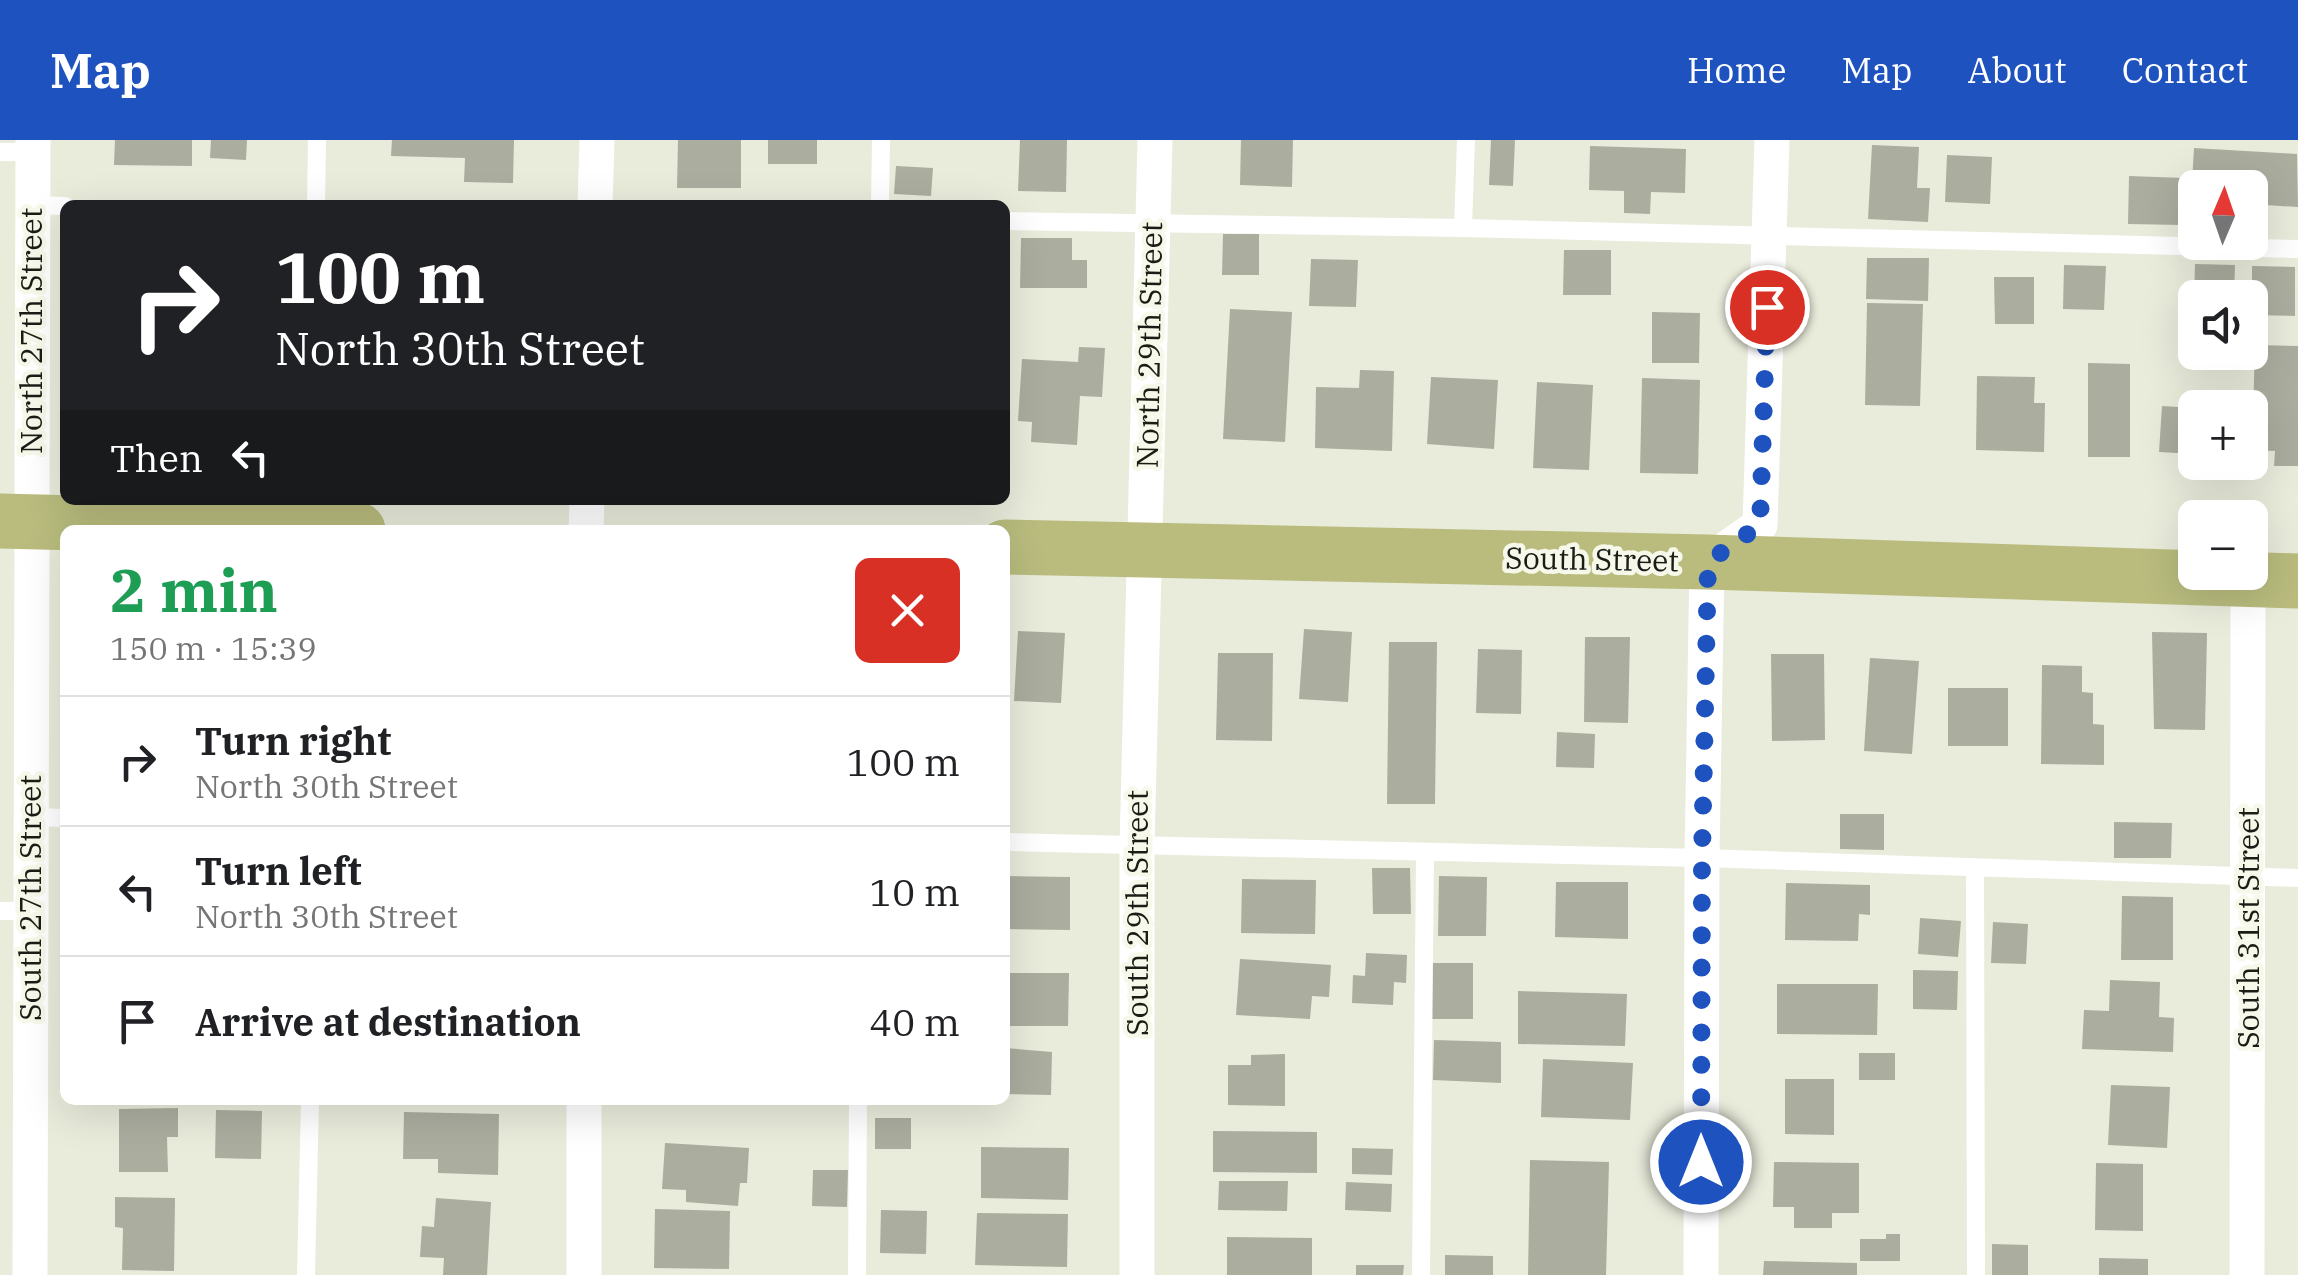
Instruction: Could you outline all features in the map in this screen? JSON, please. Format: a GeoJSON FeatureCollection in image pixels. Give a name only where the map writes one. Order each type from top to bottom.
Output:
{"type":"FeatureCollection","features":[{"type":"Feature","properties":{"kind":"main road"},"geometry":{"type":"LineString","coordinates":[[16,522],[144,525]]}},
{"type":"Feature","properties":{"kind":"main road","name":"South Street"},"geometry":{"type":"LineString","coordinates":[[1010,547],[1708,562],[2273,581]]}},
{"type":"Feature","properties":{"kind":"street"},"geometry":{"type":"LineString","coordinates":[[595,200],[597,140]]}},
{"type":"Feature","properties":{"kind":"street","name":"North 29th Street"},"geometry":{"type":"LineString","coordinates":[[1144,551],[1155,140]]}},
{"type":"Feature","properties":{"kind":"street"},"geometry":{"type":"LineString","coordinates":[[1701,1275],[1702,858],[1708,562],[1760,525],[1772,140]]}},
{"type":"Feature","properties":{"kind":"street","name":"North 27th Street"},"geometry":{"type":"LineString","coordinates":[[16,522],[48,206],[22,148]]}},
{"type":"Feature","properties":{"kind":"street","name":"South 27th Street"},"geometry":{"type":"LineString","coordinates":[[16,522],[48,817],[16,911],[30,1275]]}},
{"type":"Feature","properties":{"kind":"street","name":"South 29th Street"},"geometry":{"type":"LineString","coordinates":[[1138,1275],[1137,845],[1144,551]]}},
{"type":"Feature","properties":{"kind":"street","name":"South 31st Street"},"geometry":{"type":"LineString","coordinates":[[2247,1275],[2249,876],[2273,581]]}},
{"type":"Feature","properties":{"kind":"street"},"geometry":{"type":"LineString","coordinates":[[584,1105],[584,1275]]}},
{"type":"Feature","properties":{"kind":"lane"},"geometry":{"type":"LineString","coordinates":[[316,200],[317,140]]}},
{"type":"Feature","properties":{"kind":"lane"},"geometry":{"type":"LineString","coordinates":[[880,200],[881,140]]}},
{"type":"Feature","properties":{"kind":"lane"},"geometry":{"type":"LineString","coordinates":[[1463,228],[1466,140]]}},
{"type":"Feature","properties":{"kind":"lane"},"geometry":{"type":"LineString","coordinates":[[1010,220],[2298,249]]}},
{"type":"Feature","properties":{"kind":"lane"},"geometry":{"type":"LineString","coordinates":[[1010,842],[1702,858],[2298,878]]}},
{"type":"Feature","properties":{"kind":"lane"},"geometry":{"type":"LineString","coordinates":[[1421,1275],[1426,854]]}},
{"type":"Feature","properties":{"kind":"lane"},"geometry":{"type":"LineString","coordinates":[[1975,869],[1976,1275]]}},
{"type":"Feature","properties":{"kind":"lane"},"geometry":{"type":"LineString","coordinates":[[306,1275],[310,1105]]}},
{"type":"Feature","properties":{"kind":"lane"},"geometry":{"type":"LineString","coordinates":[[857,1275],[858,1105]]}},
{"type":"Feature","properties":{"kind":"building"},"geometry":{"type":"Polygon","coordinates":[[[115,140],[192,140],[192,166],[114,165],[115,140]]]}},
{"type":"Feature","properties":{"kind":"building"},"geometry":{"type":"Polygon","coordinates":[[[211,140],[247,140],[246,160],[210,158],[211,140]]]}},
{"type":"Feature","properties":{"kind":"building"},"geometry":{"type":"Polygon","coordinates":[[[392,140],[514,140],[513,183],[464,182],[465,158],[391,156],[392,140]]]}},
{"type":"Feature","properties":{"kind":"building"},"geometry":{"type":"Polygon","coordinates":[[[678,140],[741,140],[741,188],[677,188],[678,140]]]}},
{"type":"Feature","properties":{"kind":"building"},"geometry":{"type":"Polygon","coordinates":[[[768,140],[817,140],[817,164],[768,164],[768,140]]]}},
{"type":"Feature","properties":{"kind":"building"},"geometry":{"type":"Polygon","coordinates":[[[1020,140],[1067,140],[1066,192],[1018,191],[1020,140]]]}},
{"type":"Feature","properties":{"kind":"building"},"geometry":{"type":"Polygon","coordinates":[[[1241,140],[1293,140],[1292,187],[1240,185],[1241,140]]]}},
{"type":"Feature","properties":{"kind":"building"},"geometry":{"type":"Polygon","coordinates":[[[1491,140],[1515,140],[1513,186],[1489,185],[1491,140]]]}},
{"type":"Feature","properties":{"kind":"building"},"geometry":{"type":"Polygon","coordinates":[[[1872,145],[1919,147],[1917,188],[1930,188],[1928,222],[1868,219],[1872,145]]]}},
{"type":"Feature","properties":{"kind":"building"},"geometry":{"type":"Polygon","coordinates":[[[1590,146],[1686,149],[1685,193],[1651,192],[1650,214],[1624,213],[1624,191],[1589,190],[1590,146]]]}},
{"type":"Feature","properties":{"kind":"building"},"geometry":{"type":"Polygon","coordinates":[[[2194,148],[2297,154],[2298,207],[2268,205],[2268,170],[2193,170],[2194,148]]]}},
{"type":"Feature","properties":{"kind":"building"},"geometry":{"type":"Polygon","coordinates":[[[1947,155],[1992,157],[1990,204],[1945,202],[1947,155]]]}},
{"type":"Feature","properties":{"kind":"building"},"geometry":{"type":"Polygon","coordinates":[[[896,166],[933,168],[931,196],[894,194],[896,166]]]}},
{"type":"Feature","properties":{"kind":"building"},"geometry":{"type":"Polygon","coordinates":[[[2129,176],[2178,178],[2178,225],[2128,224],[2129,176]]]}},
{"type":"Feature","properties":{"kind":"building"},"geometry":{"type":"Polygon","coordinates":[[[1223,234],[1259,234],[1259,275],[1222,275],[1223,234]]]}},
{"type":"Feature","properties":{"kind":"building"},"geometry":{"type":"Polygon","coordinates":[[[1021,238],[1072,238],[1072,260],[1087,260],[1087,288],[1020,288],[1021,238]]]}},
{"type":"Feature","properties":{"kind":"building"},"geometry":{"type":"Polygon","coordinates":[[[1564,250],[1611,250],[1611,295],[1563,295],[1564,250]]]}},
{"type":"Feature","properties":{"kind":"building"},"geometry":{"type":"Polygon","coordinates":[[[1867,258],[1929,258],[1928,301],[1866,299],[1867,258]]]}},
{"type":"Feature","properties":{"kind":"building"},"geometry":{"type":"Polygon","coordinates":[[[1311,259],[1358,260],[1356,307],[1309,306],[1311,259]]]}},
{"type":"Feature","properties":{"kind":"building"},"geometry":{"type":"Polygon","coordinates":[[[2195,264],[2235,265],[2235,280],[2195,280],[2195,264]]]}},
{"type":"Feature","properties":{"kind":"building"},"geometry":{"type":"Polygon","coordinates":[[[2064,265],[2106,266],[2104,310],[2063,309],[2064,265]]]}},
{"type":"Feature","properties":{"kind":"building"},"geometry":{"type":"Polygon","coordinates":[[[2252,266],[2295,267],[2295,316],[2268,315],[2268,280],[2252,280],[2252,266]]]}},
{"type":"Feature","properties":{"kind":"building"},"geometry":{"type":"Polygon","coordinates":[[[1994,277],[2034,277],[2034,324],[1995,324],[1994,277]]]}},
{"type":"Feature","properties":{"kind":"building"},"geometry":{"type":"Polygon","coordinates":[[[1867,303],[1923,304],[1920,406],[1865,405],[1867,303]]]}},
{"type":"Feature","properties":{"kind":"building"},"geometry":{"type":"Polygon","coordinates":[[[1230,309],[1292,312],[1285,442],[1223,439],[1230,309]]]}},
{"type":"Feature","properties":{"kind":"building"},"geometry":{"type":"Polygon","coordinates":[[[1652,312],[1700,313],[1699,363],[1652,363],[1652,312]]]}},
{"type":"Feature","properties":{"kind":"building"},"geometry":{"type":"Polygon","coordinates":[[[2268,345],[2298,346],[2298,466],[2274,466],[2275,451],[2268,451],[2268,390],[2254,390],[2254,370],[2268,370],[2268,345]]]}},
{"type":"Feature","properties":{"kind":"building"},"geometry":{"type":"Polygon","coordinates":[[[1079,347],[1105,348],[1102,397],[1080,396],[1077,445],[1031,442],[1032,422],[1018,421],[1022,359],[1078,362],[1079,347]]]}},
{"type":"Feature","properties":{"kind":"building"},"geometry":{"type":"Polygon","coordinates":[[[2088,363],[2130,364],[2130,457],[2088,457],[2088,363]]]}},
{"type":"Feature","properties":{"kind":"building"},"geometry":{"type":"Polygon","coordinates":[[[1360,370],[1394,371],[1392,451],[1315,448],[1316,387],[1359,388],[1360,370]]]}},
{"type":"Feature","properties":{"kind":"building"},"geometry":{"type":"Polygon","coordinates":[[[1977,376],[2035,377],[2034,403],[2045,403],[2044,452],[1976,450],[1977,376]]]}},
{"type":"Feature","properties":{"kind":"building"},"geometry":{"type":"Polygon","coordinates":[[[1431,377],[1498,380],[1494,449],[1427,444],[1431,377]]]}},
{"type":"Feature","properties":{"kind":"building"},"geometry":{"type":"Polygon","coordinates":[[[1642,378],[1700,380],[1698,474],[1640,473],[1642,378]]]}},
{"type":"Feature","properties":{"kind":"building"},"geometry":{"type":"Polygon","coordinates":[[[1537,382],[1593,385],[1589,470],[1533,468],[1537,382]]]}},
{"type":"Feature","properties":{"kind":"building"},"geometry":{"type":"Polygon","coordinates":[[[2162,406],[2178,407],[2178,453],[2159,452],[2162,406]]]}},
{"type":"Feature","properties":{"kind":"building"},"geometry":{"type":"Polygon","coordinates":[[[1304,629],[1352,632],[1348,702],[1299,699],[1304,629]]]}},
{"type":"Feature","properties":{"kind":"building"},"geometry":{"type":"Polygon","coordinates":[[[1018,631],[1065,633],[1061,703],[1014,701],[1018,631]]]}},
{"type":"Feature","properties":{"kind":"building"},"geometry":{"type":"Polygon","coordinates":[[[2152,632],[2207,633],[2205,730],[2154,729],[2152,632]]]}},
{"type":"Feature","properties":{"kind":"building"},"geometry":{"type":"Polygon","coordinates":[[[1585,637],[1630,637],[1628,723],[1584,722],[1585,637]]]}},
{"type":"Feature","properties":{"kind":"building"},"geometry":{"type":"Polygon","coordinates":[[[1389,642],[1437,642],[1435,804],[1387,804],[1389,642]]]}},
{"type":"Feature","properties":{"kind":"building"},"geometry":{"type":"Polygon","coordinates":[[[1478,649],[1522,650],[1521,714],[1476,713],[1478,649]]]}},
{"type":"Feature","properties":{"kind":"building"},"geometry":{"type":"Polygon","coordinates":[[[1218,653],[1273,653],[1272,741],[1216,740],[1218,653]]]}},
{"type":"Feature","properties":{"kind":"building"},"geometry":{"type":"Polygon","coordinates":[[[1771,654],[1824,654],[1825,740],[1772,741],[1771,654]]]}},
{"type":"Feature","properties":{"kind":"building"},"geometry":{"type":"Polygon","coordinates":[[[1870,658],[1919,661],[1912,754],[1864,751],[1870,658]]]}},
{"type":"Feature","properties":{"kind":"building"},"geometry":{"type":"Polygon","coordinates":[[[2042,665],[2082,666],[2082,692],[2093,693],[2093,724],[2104,725],[2104,765],[2041,764],[2042,665]]]}},
{"type":"Feature","properties":{"kind":"building"},"geometry":{"type":"Polygon","coordinates":[[[1948,688],[2008,688],[2008,746],[1948,746],[1948,688]]]}},
{"type":"Feature","properties":{"kind":"building"},"geometry":{"type":"Polygon","coordinates":[[[1557,732],[1595,734],[1594,768],[1556,767],[1557,732]]]}},
{"type":"Feature","properties":{"kind":"building"},"geometry":{"type":"Polygon","coordinates":[[[1840,814],[1884,814],[1884,850],[1840,849],[1840,814]]]}},
{"type":"Feature","properties":{"kind":"building"},"geometry":{"type":"Polygon","coordinates":[[[2114,822],[2172,823],[2171,858],[2114,858],[2114,822]]]}},
{"type":"Feature","properties":{"kind":"building"},"geometry":{"type":"Polygon","coordinates":[[[1372,868],[1410,868],[1411,914],[1373,914],[1372,868]]]}},
{"type":"Feature","properties":{"kind":"building"},"geometry":{"type":"Polygon","coordinates":[[[1010,876],[1070,877],[1070,930],[1010,929],[1010,876]]]}},
{"type":"Feature","properties":{"kind":"building"},"geometry":{"type":"Polygon","coordinates":[[[1439,876],[1487,877],[1486,936],[1438,936],[1439,876]]]}},
{"type":"Feature","properties":{"kind":"building"},"geometry":{"type":"Polygon","coordinates":[[[1242,879],[1316,880],[1315,934],[1241,933],[1242,879]]]}},
{"type":"Feature","properties":{"kind":"building"},"geometry":{"type":"Polygon","coordinates":[[[1556,882],[1628,882],[1628,939],[1555,937],[1556,882]]]}},
{"type":"Feature","properties":{"kind":"building"},"geometry":{"type":"Polygon","coordinates":[[[1786,883],[1870,885],[1870,915],[1859,914],[1858,941],[1785,940],[1786,883]]]}},
{"type":"Feature","properties":{"kind":"building"},"geometry":{"type":"Polygon","coordinates":[[[2122,896],[2173,897],[2173,960],[2121,960],[2122,896]]]}},
{"type":"Feature","properties":{"kind":"building"},"geometry":{"type":"Polygon","coordinates":[[[1920,918],[1961,921],[1958,957],[1918,954],[1920,918]]]}},
{"type":"Feature","properties":{"kind":"building"},"geometry":{"type":"Polygon","coordinates":[[[1993,922],[2028,924],[2026,964],[1991,963],[1993,922]]]}},
{"type":"Feature","properties":{"kind":"building"},"geometry":{"type":"Polygon","coordinates":[[[1366,953],[1407,955],[1406,983],[1394,982],[1393,1005],[1352,1003],[1353,975],[1365,976],[1366,953]]]}},
{"type":"Feature","properties":{"kind":"building"},"geometry":{"type":"Polygon","coordinates":[[[1240,959],[1331,965],[1329,997],[1312,996],[1310,1019],[1236,1015],[1240,959]]]}},
{"type":"Feature","properties":{"kind":"building"},"geometry":{"type":"Polygon","coordinates":[[[1431,963],[1473,963],[1473,1019],[1431,1019],[1431,963]]]}},
{"type":"Feature","properties":{"kind":"building"},"geometry":{"type":"Polygon","coordinates":[[[1913,970],[1958,971],[1957,1010],[1913,1009],[1913,970]]]}},
{"type":"Feature","properties":{"kind":"building"},"geometry":{"type":"Polygon","coordinates":[[[1010,973],[1069,973],[1068,1026],[1010,1026],[1010,973]]]}},
{"type":"Feature","properties":{"kind":"building"},"geometry":{"type":"Polygon","coordinates":[[[2110,980],[2160,982],[2159,1017],[2174,1018],[2173,1052],[2082,1049],[2084,1010],[2109,1011],[2110,980]]]}},
{"type":"Feature","properties":{"kind":"building"},"geometry":{"type":"Polygon","coordinates":[[[1777,984],[1878,984],[1877,1035],[1777,1034],[1777,984]]]}},
{"type":"Feature","properties":{"kind":"building"},"geometry":{"type":"Polygon","coordinates":[[[1518,991],[1627,994],[1625,1046],[1518,1044],[1518,991]]]}},
{"type":"Feature","properties":{"kind":"building"},"geometry":{"type":"Polygon","coordinates":[[[1434,1040],[1501,1042],[1501,1083],[1433,1080],[1434,1040]]]}},
{"type":"Feature","properties":{"kind":"building"},"geometry":{"type":"Polygon","coordinates":[[[1010,1048],[1052,1052],[1051,1095],[1010,1094],[1010,1048]]]}},
{"type":"Feature","properties":{"kind":"building"},"geometry":{"type":"Polygon","coordinates":[[[1859,1053],[1895,1053],[1895,1080],[1859,1080],[1859,1053]]]}},
{"type":"Feature","properties":{"kind":"building"},"geometry":{"type":"Polygon","coordinates":[[[1285,1054],[1285,1106],[1228,1105],[1228,1065],[1251,1065],[1251,1055],[1285,1054]]]}},
{"type":"Feature","properties":{"kind":"building"},"geometry":{"type":"Polygon","coordinates":[[[1543,1059],[1633,1063],[1630,1120],[1541,1117],[1543,1059]]]}},
{"type":"Feature","properties":{"kind":"building"},"geometry":{"type":"Polygon","coordinates":[[[1785,1079],[1834,1079],[1834,1135],[1785,1134],[1785,1079]]]}},
{"type":"Feature","properties":{"kind":"building"},"geometry":{"type":"Polygon","coordinates":[[[2111,1085],[2170,1087],[2167,1148],[2108,1145],[2111,1085]]]}},
{"type":"Feature","properties":{"kind":"building"},"geometry":{"type":"Polygon","coordinates":[[[178,1108],[178,1137],[167,1137],[168,1172],[119,1172],[119,1109],[178,1108]]]}},
{"type":"Feature","properties":{"kind":"building"},"geometry":{"type":"Polygon","coordinates":[[[216,1110],[262,1111],[261,1159],[215,1158],[216,1110]]]}},
{"type":"Feature","properties":{"kind":"building"},"geometry":{"type":"Polygon","coordinates":[[[404,1112],[499,1114],[498,1175],[438,1173],[438,1159],[403,1159],[404,1112]]]}},
{"type":"Feature","properties":{"kind":"building"},"geometry":{"type":"Polygon","coordinates":[[[875,1118],[911,1118],[911,1149],[875,1149],[875,1118]]]}},
{"type":"Feature","properties":{"kind":"building"},"geometry":{"type":"Polygon","coordinates":[[[1213,1131],[1317,1132],[1317,1173],[1213,1172],[1213,1131]]]}},
{"type":"Feature","properties":{"kind":"building"},"geometry":{"type":"Polygon","coordinates":[[[665,1143],[749,1148],[747,1183],[740,1183],[738,1206],[686,1202],[686,1190],[662,1189],[665,1143]]]}},
{"type":"Feature","properties":{"kind":"building"},"geometry":{"type":"Polygon","coordinates":[[[981,1147],[1069,1148],[1068,1200],[981,1198],[981,1147]]]}},
{"type":"Feature","properties":{"kind":"building"},"geometry":{"type":"Polygon","coordinates":[[[1352,1148],[1393,1149],[1392,1175],[1352,1174],[1352,1148]]]}},
{"type":"Feature","properties":{"kind":"building"},"geometry":{"type":"Polygon","coordinates":[[[1530,1160],[1609,1162],[1606,1275],[1528,1275],[1530,1160]]]}},
{"type":"Feature","properties":{"kind":"building"},"geometry":{"type":"Polygon","coordinates":[[[1774,1162],[1859,1163],[1859,1213],[1832,1213],[1832,1228],[1794,1228],[1794,1207],[1773,1207],[1774,1162]]]}},
{"type":"Feature","properties":{"kind":"building"},"geometry":{"type":"Polygon","coordinates":[[[2096,1163],[2143,1164],[2143,1231],[2095,1230],[2096,1163]]]}},
{"type":"Feature","properties":{"kind":"building"},"geometry":{"type":"Polygon","coordinates":[[[813,1170],[848,1170],[847,1207],[812,1206],[813,1170]]]}},
{"type":"Feature","properties":{"kind":"building"},"geometry":{"type":"Polygon","coordinates":[[[1219,1181],[1288,1181],[1287,1211],[1218,1210],[1219,1181]]]}},
{"type":"Feature","properties":{"kind":"building"},"geometry":{"type":"Polygon","coordinates":[[[1346,1182],[1392,1184],[1391,1212],[1345,1210],[1346,1182]]]}},
{"type":"Feature","properties":{"kind":"building"},"geometry":{"type":"Polygon","coordinates":[[[115,1197],[175,1198],[174,1271],[122,1270],[123,1228],[115,1227],[115,1197]]]}},
{"type":"Feature","properties":{"kind":"building"},"geometry":{"type":"Polygon","coordinates":[[[436,1198],[491,1202],[487,1275],[443,1275],[444,1258],[420,1257],[422,1226],[434,1227],[436,1198]]]}},
{"type":"Feature","properties":{"kind":"building"},"geometry":{"type":"Polygon","coordinates":[[[655,1209],[730,1211],[729,1269],[654,1268],[655,1209]]]}},
{"type":"Feature","properties":{"kind":"building"},"geometry":{"type":"Polygon","coordinates":[[[881,1210],[927,1211],[926,1254],[880,1253],[881,1210]]]}},
{"type":"Feature","properties":{"kind":"building"},"geometry":{"type":"Polygon","coordinates":[[[977,1213],[1068,1214],[1067,1267],[975,1265],[977,1213]]]}},
{"type":"Feature","properties":{"kind":"building"},"geometry":{"type":"Polygon","coordinates":[[[1886,1234],[1900,1234],[1900,1261],[1860,1261],[1860,1239],[1886,1239],[1886,1234]]]}},
{"type":"Feature","properties":{"kind":"building"},"geometry":{"type":"Polygon","coordinates":[[[1227,1237],[1312,1238],[1312,1275],[1227,1275],[1227,1237]]]}},
{"type":"Feature","properties":{"kind":"building"},"geometry":{"type":"Polygon","coordinates":[[[1992,1244],[2028,1245],[2028,1275],[1992,1275],[1992,1244]]]}},
{"type":"Feature","properties":{"kind":"building"},"geometry":{"type":"Polygon","coordinates":[[[1445,1255],[1493,1256],[1493,1275],[1445,1275],[1445,1255]]]}},
{"type":"Feature","properties":{"kind":"building"},"geometry":{"type":"Polygon","coordinates":[[[2099,1258],[2148,1259],[2148,1275],[2099,1275],[2099,1258]]]}},
{"type":"Feature","properties":{"kind":"building"},"geometry":{"type":"Polygon","coordinates":[[[1764,1261],[1857,1263],[1857,1275],[1763,1275],[1764,1261]]]}},
{"type":"Feature","properties":{"kind":"building"},"geometry":{"type":"Polygon","coordinates":[[[1356,1265],[1404,1265],[1403,1275],[1356,1275],[1356,1265]]]}},
{"type":"Feature","properties":{"kind":"route"},"geometry":{"type":"LineString","coordinates":[[1701,1162],[1708,562],[1760,525],[1767,307]]}}]}
